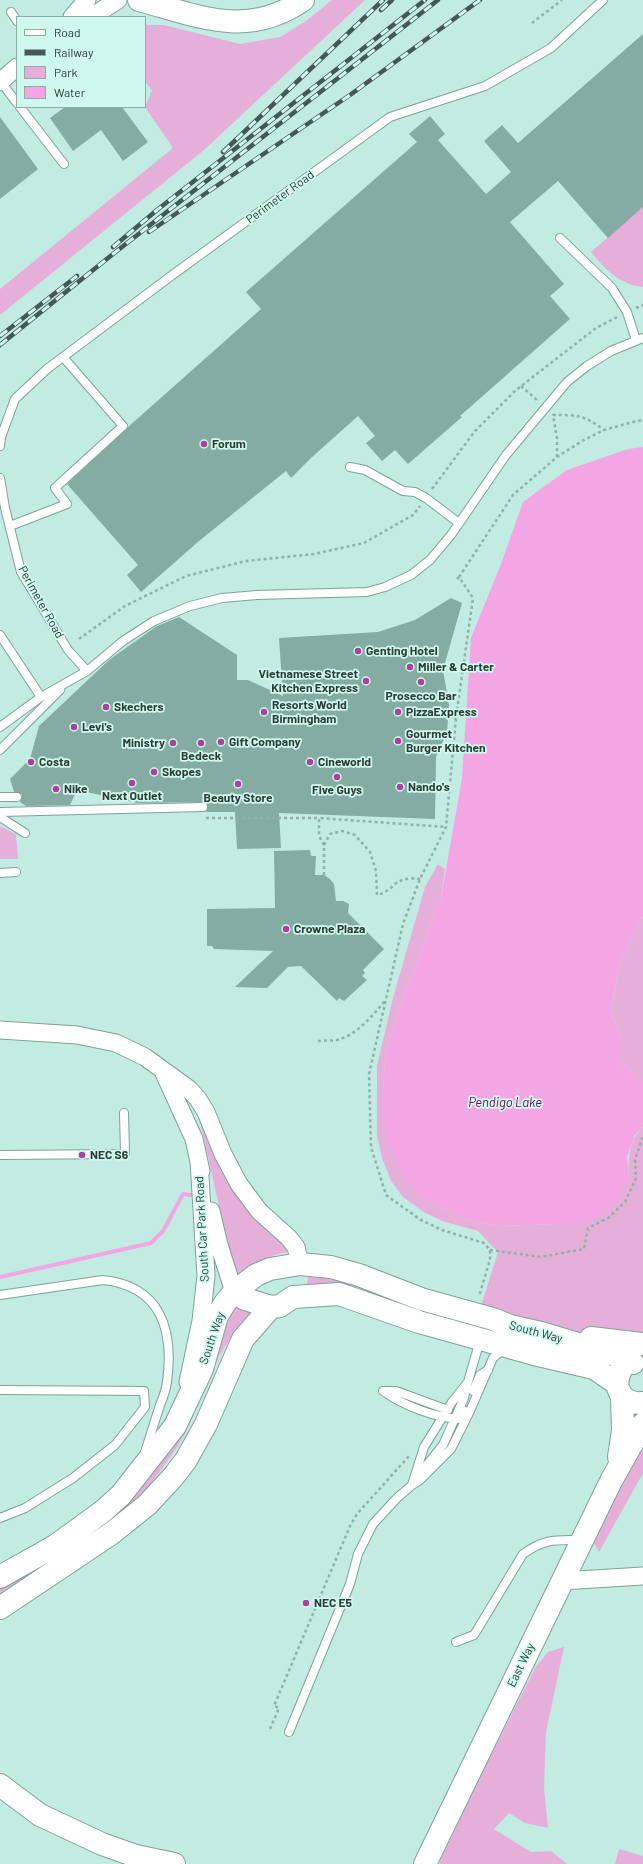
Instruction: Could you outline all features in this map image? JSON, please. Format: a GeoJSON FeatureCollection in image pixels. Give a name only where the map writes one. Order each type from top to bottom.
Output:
{"type":"FeatureCollection","features":[{"type":"Feature","properties":{"kind":"main road"},"geometry":{"type":"LineString","coordinates":[[139,0],[192,15],[235,22],[256,21],[274,17],[303,0]]}},
{"type":"Feature","properties":{"kind":"main road"},"geometry":{"type":"LineString","coordinates":[[174,0],[192,15]]}},
{"type":"Feature","properties":{"kind":"main road"},"geometry":{"type":"LineString","coordinates":[[293,1297],[299,1277],[300,1264]]}},
{"type":"Feature","properties":{"kind":"main road","name":"South Way"},"geometry":{"type":"LineString","coordinates":[[0,1577],[61,1542],[111,1503],[137,1476],[175,1426],[181,1415],[202,1369],[217,1316],[225,1303],[234,1292],[256,1275],[282,1266],[300,1264],[331,1267],[352,1273],[421,1299],[491,1334],[594,1368],[631,1403],[643,1403]]}},
{"type":"Feature","properties":{"kind":"main road"},"geometry":{"type":"LineString","coordinates":[[234,1292],[245,1299],[271,1307]]}},
{"type":"Feature","properties":{"kind":"main road","name":"South Way"},"geometry":{"type":"LineString","coordinates":[[0,1608],[112,1533],[147,1505],[173,1477],[186,1460],[206,1424],[243,1339],[271,1307],[280,1306],[293,1297],[339,1294],[419,1322],[491,1334],[510,1326],[540,1333],[638,1363]]}},
{"type":"Feature","properties":{"kind":"main road"},"geometry":{"type":"LineString","coordinates":[[540,1333],[643,1344]]}},
{"type":"Feature","properties":{"kind":"main road"},"geometry":{"type":"LineString","coordinates":[[619,1390],[621,1370],[638,1363]]}},
{"type":"Feature","properties":{"kind":"main road","name":"East Way"},"geometry":{"type":"LineString","coordinates":[[618,1467],[623,1430],[619,1390]]}},
{"type":"Feature","properties":{"kind":"main road","name":"East Way"},"geometry":{"type":"LineString","coordinates":[[425,1864],[618,1467],[643,1424]]}},
{"type":"Feature","properties":{"kind":"main road"},"geometry":{"type":"LineString","coordinates":[[618,1467],[643,1438]]}},
{"type":"Feature","properties":{"kind":"main road"},"geometry":{"type":"LineString","coordinates":[[0,1785],[40,1815],[102,1844],[136,1856],[174,1864]]}},
{"type":"Feature","properties":{"kind":"street"},"geometry":{"type":"LineString","coordinates":[[73,16],[87,0]]}},
{"type":"Feature","properties":{"kind":"street"},"geometry":{"type":"LineString","coordinates":[[93,16],[118,0]]}},
{"type":"Feature","properties":{"kind":"street"},"geometry":{"type":"LineString","coordinates":[[0,82],[16,68]]}},
{"type":"Feature","properties":{"kind":"street"},"geometry":{"type":"LineString","coordinates":[[0,1030],[78,1035],[105,1040],[127,1047],[145,1057],[189,1089],[198,1099],[239,1184],[259,1211],[289,1238],[296,1247],[300,1264]]}},
{"type":"Feature","properties":{"kind":"street","name":"South Car Park Road"},"geometry":{"type":"LineString","coordinates":[[162,1069],[194,1139],[219,1245],[234,1292]]}},
{"type":"Feature","properties":{"kind":"street","name":"South Car Park Road"},"geometry":{"type":"LineString","coordinates":[[181,1415],[201,1321],[206,1276],[199,1161]]}},
{"type":"Feature","properties":{"kind":"street"},"geometry":{"type":"LineString","coordinates":[[562,1581],[643,1576]]}},
{"type":"Feature","properties":{"kind":"lane","name":"Perimeter Road"},"geometry":{"type":"LineString","coordinates":[[0,446],[1,437],[15,399],[47,369],[63,357],[390,117],[485,86],[551,48],[602,0]]}},
{"type":"Feature","properties":{"kind":"lane"},"geometry":{"type":"LineString","coordinates":[[11,12],[16,20]]}},
{"type":"Feature","properties":{"kind":"lane"},"geometry":{"type":"LineString","coordinates":[[0,82],[16,102]]}},
{"type":"Feature","properties":{"kind":"lane"},"geometry":{"type":"LineString","coordinates":[[21,108],[64,164]]}},
{"type":"Feature","properties":{"kind":"lane"},"geometry":{"type":"LineString","coordinates":[[0,727],[41,697],[87,671],[123,641],[147,625],[190,606],[222,598],[257,595],[367,592],[397,583],[411,575],[430,560],[459,523],[506,455],[567,382],[605,354],[640,339],[627,312],[612,288],[560,238]]}},
{"type":"Feature","properties":{"kind":"lane"},"geometry":{"type":"LineString","coordinates":[[10,526],[67,504],[55,488],[123,426],[63,357]]}},
{"type":"Feature","properties":{"kind":"lane"},"geometry":{"type":"LineString","coordinates":[[0,421],[9,416]]}},
{"type":"Feature","properties":{"kind":"lane"},"geometry":{"type":"LineString","coordinates":[[350,466],[365,470],[403,491],[415,492],[426,498],[459,523]]}},
{"type":"Feature","properties":{"kind":"lane","name":"Perimeter Road"},"geometry":{"type":"LineString","coordinates":[[0,478],[10,526],[22,572],[68,650],[87,671]]}},
{"type":"Feature","properties":{"kind":"lane"},"geometry":{"type":"LineString","coordinates":[[0,635],[41,697]]}},
{"type":"Feature","properties":{"kind":"lane"},"geometry":{"type":"LineString","coordinates":[[0,750],[68,683]]}},
{"type":"Feature","properties":{"kind":"lane"},"geometry":{"type":"LineString","coordinates":[[0,797],[17,797]]}},
{"type":"Feature","properties":{"kind":"lane"},"geometry":{"type":"LineString","coordinates":[[0,812],[203,807]]}},
{"type":"Feature","properties":{"kind":"lane"},"geometry":{"type":"LineString","coordinates":[[0,817],[24,834]]}},
{"type":"Feature","properties":{"kind":"lane"},"geometry":{"type":"LineString","coordinates":[[0,873],[16,872]]}},
{"type":"Feature","properties":{"kind":"lane"},"geometry":{"type":"LineString","coordinates":[[0,1155],[125,1154],[124,1113]]}},
{"type":"Feature","properties":{"kind":"lane"},"geometry":{"type":"LineString","coordinates":[[0,1295],[103,1280],[117,1281],[136,1289],[150,1300],[162,1316],[168,1332],[167,1382],[137,1476]]}},
{"type":"Feature","properties":{"kind":"lane"},"geometry":{"type":"LineString","coordinates":[[288,1732],[350,1584],[358,1554],[374,1524],[396,1498],[420,1480],[450,1449],[469,1413],[493,1358],[491,1334]]}},
{"type":"Feature","properties":{"kind":"lane"},"geometry":{"type":"LineString","coordinates":[[412,1485],[424,1447],[468,1382],[491,1334]]}},
{"type":"Feature","properties":{"kind":"lane"},"geometry":{"type":"LineString","coordinates":[[448,1410],[396,1391],[383,1391],[393,1398],[443,1418],[461,1419],[480,1375],[488,1370]]}},
{"type":"Feature","properties":{"kind":"lane"},"geometry":{"type":"LineString","coordinates":[[412,1485],[422,1469],[438,1453],[464,1398],[468,1382]]}},
{"type":"Feature","properties":{"kind":"lane"},"geometry":{"type":"LineString","coordinates":[[396,1391],[405,1386]]}},
{"type":"Feature","properties":{"kind":"lane"},"geometry":{"type":"LineString","coordinates":[[0,1390],[144,1391],[144,1406],[115,1445],[74,1478],[25,1508],[0,1518]]}},
{"type":"Feature","properties":{"kind":"lane"},"geometry":{"type":"LineString","coordinates":[[456,1642],[474,1636],[524,1554],[536,1545],[553,1540],[582,1540]]}},
{"type":"Feature","properties":{"kind":"path"},"geometry":{"type":"LineString","coordinates":[[532,23],[562,0]]}},
{"type":"Feature","properties":{"kind":"path"},"geometry":{"type":"LineString","coordinates":[[79,639],[125,606],[186,576],[246,561],[314,554],[364,543],[413,514],[475,432],[521,386],[596,328],[643,305]]}},
{"type":"Feature","properties":{"kind":"path"},"geometry":{"type":"LineString","coordinates":[[521,386],[537,400]]}},
{"type":"Feature","properties":{"kind":"path"},"geometry":{"type":"LineString","coordinates":[[557,457],[557,438],[553,415],[572,415],[588,419],[604,430]]}},
{"type":"Feature","properties":{"kind":"path"},"geometry":{"type":"LineString","coordinates":[[324,875],[324,845],[330,834],[342,831],[355,835],[370,852],[376,871],[377,895],[384,893],[399,880],[410,878],[420,879],[446,827],[456,718],[473,598],[458,578],[513,495],[557,457],[582,441],[604,430],[643,420]]}},
{"type":"Feature","properties":{"kind":"path"},"geometry":{"type":"LineString","coordinates":[[412,706],[412,720]]}},
{"type":"Feature","properties":{"kind":"path"},"geometry":{"type":"LineString","coordinates":[[425,719],[429,708]]}},
{"type":"Feature","properties":{"kind":"path"},"geometry":{"type":"LineString","coordinates":[[448,718],[456,718]]}},
{"type":"Feature","properties":{"kind":"path"},"geometry":{"type":"LineString","coordinates":[[200,818],[319,818],[446,827]]}},
{"type":"Feature","properties":{"kind":"path"},"geometry":{"type":"LineString","coordinates":[[319,818],[319,836],[324,845]]}},
{"type":"Feature","properties":{"kind":"path"},"geometry":{"type":"LineString","coordinates":[[318,1041],[337,1040],[355,1032],[373,1016],[386,999]]}},
{"type":"Feature","properties":{"kind":"path"},"geometry":{"type":"LineString","coordinates":[[490,1250],[541,1257],[584,1248],[588,1228],[608,1218],[625,1202],[636,1178],[635,1159],[643,1137]]}},
{"type":"Feature","properties":{"kind":"green space"},"geometry":{"type":"Polygon","coordinates":[[[332,0],[365,0],[204,150],[0,315],[0,289],[173,148],[146,108],[152,90],[146,83],[146,25],[164,25],[240,44],[280,37],[306,21],[332,0]]]}},
{"type":"Feature","properties":{"kind":"green space"},"geometry":{"type":"Polygon","coordinates":[[[643,207],[643,287],[635,286],[620,280],[607,270],[591,252],[643,207]]]}},
{"type":"Feature","properties":{"kind":"green space"},"geometry":{"type":"Polygon","coordinates":[[[0,826],[16,834],[18,859],[0,859],[0,826]]]}},
{"type":"Feature","properties":{"kind":"green space"},"geometry":{"type":"Polygon","coordinates":[[[438,864],[445,869],[441,898],[401,1005],[386,1052],[383,1087],[383,1122],[422,1196],[445,1210],[473,1222],[500,1226],[555,1224],[629,1178],[630,1151],[634,1138],[643,1127],[643,1339],[540,1326],[500,1316],[480,1309],[498,1252],[478,1231],[442,1221],[422,1211],[403,1197],[391,1181],[382,1158],[377,1136],[377,1066],[393,998],[425,887],[438,864]]]}},
{"type":"Feature","properties":{"kind":"green space"},"geometry":{"type":"Polygon","coordinates":[[[643,917],[643,1079],[638,1079],[622,1063],[622,1039],[611,1013],[618,970],[629,943],[643,917]]]}},
{"type":"Feature","properties":{"kind":"green space"},"geometry":{"type":"Polygon","coordinates":[[[203,1125],[226,1179],[249,1211],[288,1248],[288,1252],[274,1255],[262,1260],[238,1274],[234,1272],[201,1126],[203,1125]]]}},
{"type":"Feature","properties":{"kind":"green space"},"geometry":{"type":"Polygon","coordinates":[[[309,1270],[466,1319],[465,1326],[376,1293],[349,1285],[330,1283],[309,1285],[307,1284],[309,1270]]]}},
{"type":"Feature","properties":{"kind":"green space"},"geometry":{"type":"Polygon","coordinates":[[[232,1304],[252,1312],[233,1334],[219,1356],[186,1432],[176,1449],[147,1489],[123,1514],[55,1560],[0,1593],[0,1584],[119,1509],[232,1304]]]}},
{"type":"Feature","properties":{"kind":"green space"},"geometry":{"type":"Polygon","coordinates":[[[643,1449],[643,1473],[599,1552],[593,1541],[623,1478],[643,1449]]]}},
{"type":"Feature","properties":{"kind":"green space"},"geometry":{"type":"Polygon","coordinates":[[[564,1647],[546,1732],[544,1788],[548,1828],[525,1823],[509,1813],[494,1829],[531,1852],[551,1851],[567,1864],[439,1864],[468,1801],[535,1668],[548,1652],[564,1647]]]}},
{"type":"Feature","properties":{"kind":"green space"},"geometry":{"type":"Polygon","coordinates":[[[619,1849],[643,1856],[643,1864],[615,1864],[619,1849]]]}},
{"type":"Feature","properties":{"kind":"water","name":"Pendigo Lake"},"geometry":{"type":"Polygon","coordinates":[[[643,447],[643,917],[629,943],[618,970],[611,1013],[622,1039],[622,1063],[638,1079],[643,1079],[643,1127],[635,1135],[627,1157],[629,1178],[620,1198],[606,1212],[586,1223],[500,1226],[473,1222],[445,1210],[422,1196],[406,1180],[393,1155],[383,1122],[383,1087],[386,1052],[401,1005],[441,898],[462,778],[471,638],[501,564],[523,502],[567,470],[628,449],[643,447]]]}},
{"type":"Feature","properties":{"kind":"building"},"geometry":{"type":"Polygon","coordinates":[[[643,34],[643,207],[608,238],[558,181],[510,222],[564,284],[550,296],[570,319],[408,464],[395,450],[382,461],[366,443],[375,436],[358,416],[291,478],[286,471],[199,541],[141,592],[127,575],[138,565],[67,484],[128,427],[261,309],[246,292],[417,142],[409,134],[430,116],[445,134],[438,140],[486,194],[511,172],[484,141],[502,125],[518,143],[643,34]]]}},
{"type":"Feature","properties":{"kind":"building"},"geometry":{"type":"Polygon","coordinates":[[[64,108],[123,108],[148,142],[123,161],[101,130],[73,151],[50,118],[64,108]]]}},
{"type":"Feature","properties":{"kind":"building"},"geometry":{"type":"Polygon","coordinates":[[[0,117],[38,169],[0,199],[0,117]]]}},
{"type":"Feature","properties":{"kind":"building","name":"Resorts World Birmingham"},"geometry":{"type":"Polygon","coordinates":[[[451,598],[462,603],[443,670],[449,705],[447,732],[436,757],[435,819],[279,813],[281,848],[237,849],[235,812],[206,812],[208,806],[205,802],[138,803],[77,790],[70,805],[26,806],[20,802],[22,794],[14,792],[10,779],[30,759],[39,726],[109,660],[157,626],[179,617],[237,655],[237,680],[248,680],[283,696],[279,638],[378,632],[415,620],[451,598]]]}},
{"type":"Feature","properties":{"kind":"building","name":"Crowne Plaza"},"geometry":{"type":"Polygon","coordinates":[[[310,850],[311,856],[316,856],[315,875],[324,875],[330,879],[334,884],[336,901],[343,901],[349,904],[348,913],[384,949],[363,970],[365,973],[362,976],[367,980],[344,1001],[339,998],[337,1001],[301,966],[288,967],[267,988],[235,987],[273,951],[214,949],[212,946],[207,946],[207,909],[275,908],[274,851],[310,850]]]}},
{"type":"Feature","properties":{"kind":"waterway"},"geometry":{"type":"LineString","coordinates":[[0,1277],[151,1243],[163,1231],[183,1194],[191,1195]]}},
{"type":"Feature","properties":{"kind":"railway"},"geometry":{"type":"LineString","coordinates":[[223,152],[383,0]]}},
{"type":"Feature","properties":{"kind":"railway"},"geometry":{"type":"LineString","coordinates":[[381,10],[392,0]]}},
{"type":"Feature","properties":{"kind":"railway"},"geometry":{"type":"LineString","coordinates":[[113,247],[157,210],[425,0]]}},
{"type":"Feature","properties":{"kind":"railway"},"geometry":{"type":"LineString","coordinates":[[0,345],[113,254],[438,0]]}},
{"type":"Feature","properties":{"kind":"railway"},"geometry":{"type":"LineString","coordinates":[[149,232],[350,95],[480,0]]}},
{"type":"Feature","properties":{"kind":"railway"},"geometry":{"type":"LineString","coordinates":[[0,336],[77,276]]}},
{"type":"Feature","properties":{"kind":"place","name":"Forum"},"geometry":{"type":"Point","coordinates":[204,444]}},
{"type":"Feature","properties":{"kind":"place","name":"Genting Hotel"},"geometry":{"type":"Point","coordinates":[358,651]}},
{"type":"Feature","properties":{"kind":"place","name":"Miller & Carter"},"geometry":{"type":"Point","coordinates":[410,667]}},
{"type":"Feature","properties":{"kind":"place","name":"Vietnamese Street Kitchen Express"},"geometry":{"type":"Point","coordinates":[366,681]}},
{"type":"Feature","properties":{"kind":"place","name":"Prosecco Bar"},"geometry":{"type":"Point","coordinates":[421,682]}},
{"type":"Feature","properties":{"kind":"place","name":"Skechers"},"geometry":{"type":"Point","coordinates":[106,707]}},
{"type":"Feature","properties":{"kind":"place","name":"Resorts World Birmingham"},"geometry":{"type":"Point","coordinates":[264,712]}},
{"type":"Feature","properties":{"kind":"place","name":"PizzaExpress"},"geometry":{"type":"Point","coordinates":[398,712]}},
{"type":"Feature","properties":{"kind":"place","name":"Levi's"},"geometry":{"type":"Point","coordinates":[74,727]}},
{"type":"Feature","properties":{"kind":"place","name":"Gourmet Burger Kitchen"},"geometry":{"type":"Point","coordinates":[398,741]}},
{"type":"Feature","properties":{"kind":"place","name":"Gift Company"},"geometry":{"type":"Point","coordinates":[221,742]}},
{"type":"Feature","properties":{"kind":"place","name":"Ministry"},"geometry":{"type":"Point","coordinates":[173,743]}},
{"type":"Feature","properties":{"kind":"place","name":"Bedeck"},"geometry":{"type":"Point","coordinates":[201,743]}},
{"type":"Feature","properties":{"kind":"place","name":"Costa"},"geometry":{"type":"Point","coordinates":[31,762]}},
{"type":"Feature","properties":{"kind":"place","name":"Cineworld"},"geometry":{"type":"Point","coordinates":[310,762]}},
{"type":"Feature","properties":{"kind":"place","name":"Skopes"},"geometry":{"type":"Point","coordinates":[154,772]}},
{"type":"Feature","properties":{"kind":"place","name":"Five Guys"},"geometry":{"type":"Point","coordinates":[337,777]}},
{"type":"Feature","properties":{"kind":"place","name":"Next Outlet"},"geometry":{"type":"Point","coordinates":[132,783]}},
{"type":"Feature","properties":{"kind":"place","name":"Beauty Store"},"geometry":{"type":"Point","coordinates":[238,784]}},
{"type":"Feature","properties":{"kind":"place","name":"Nando's"},"geometry":{"type":"Point","coordinates":[400,787]}},
{"type":"Feature","properties":{"kind":"place","name":"Nike"},"geometry":{"type":"Point","coordinates":[56,789]}},
{"type":"Feature","properties":{"kind":"place","name":"Crowne Plaza"},"geometry":{"type":"Point","coordinates":[286,929]}},
{"type":"Feature","properties":{"kind":"place","name":"NEC S6"},"geometry":{"type":"Point","coordinates":[82,1155]}},
{"type":"Feature","properties":{"kind":"place","name":"NEC E5"},"geometry":{"type":"Point","coordinates":[306,1603]}}]}
